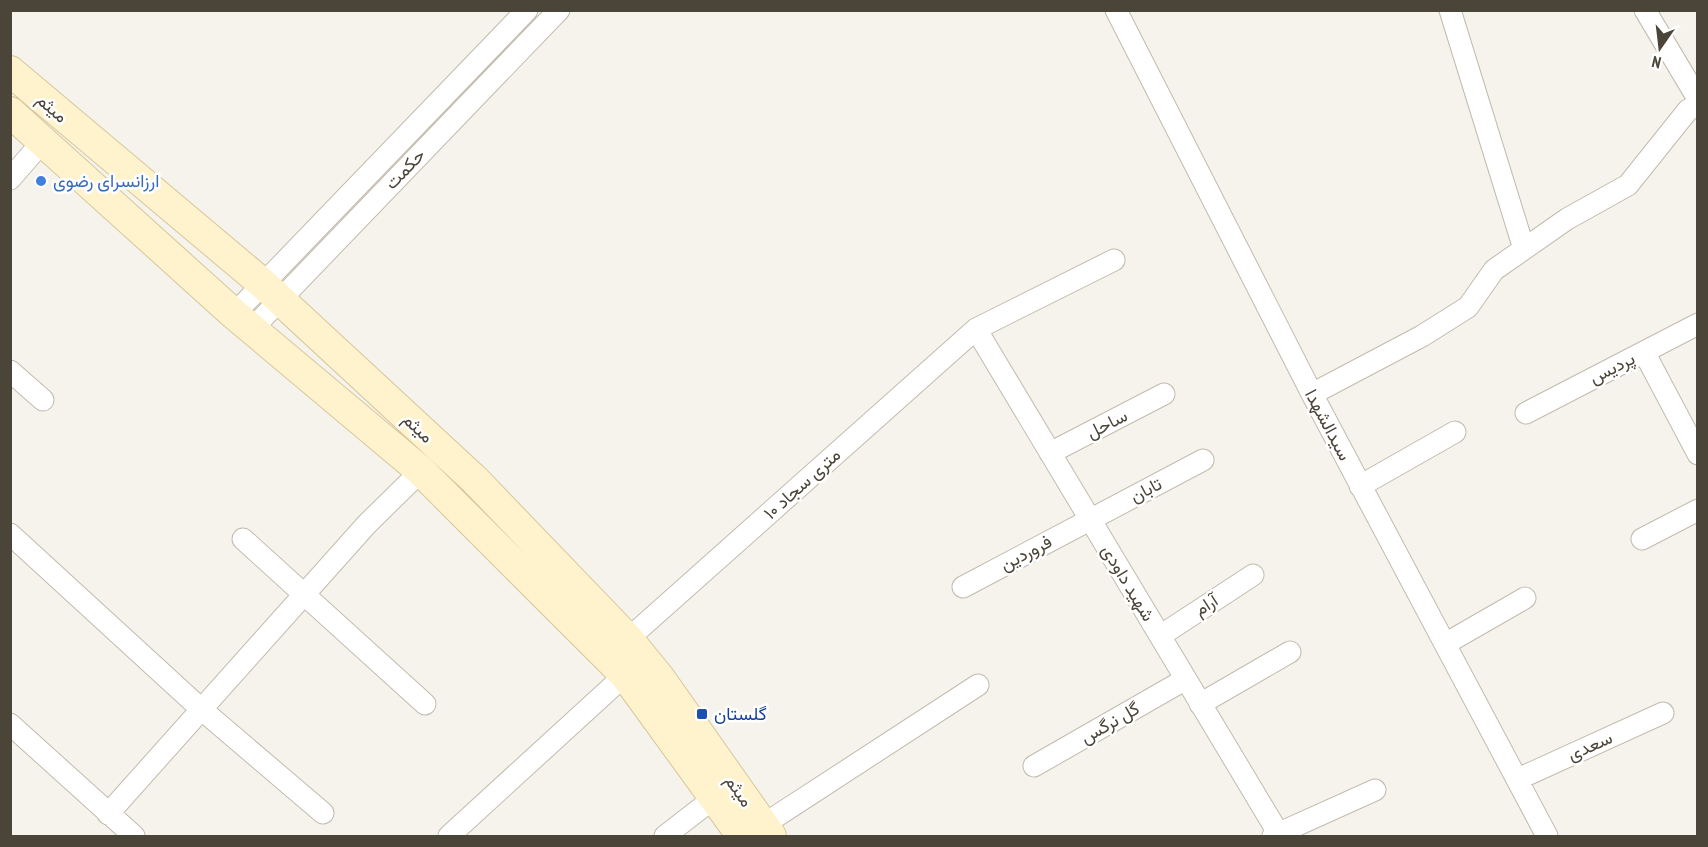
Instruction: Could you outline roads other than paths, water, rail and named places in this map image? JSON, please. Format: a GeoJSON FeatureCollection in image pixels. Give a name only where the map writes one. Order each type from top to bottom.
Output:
{"type":"FeatureCollection","features":[{"type":"Feature","properties":{"kind":"main road","name":"میثم"},"geometry":{"type":"LineString","coordinates":[[10,71],[270,291],[475,480],[627,639],[659,677],[758,833]]}},
{"type":"Feature","properties":{"kind":"main road","name":"میثم"},"geometry":{"type":"LineString","coordinates":[[10,112],[243,321],[422,471],[625,675],[714,798],[758,833]]}},
{"type":"Feature","properties":{"kind":"street","name":"حکمت"},"geometry":{"type":"LineString","coordinates":[[243,321],[527,10]]}},
{"type":"Feature","properties":{"kind":"street","name":"حکمت"},"geometry":{"type":"LineString","coordinates":[[270,291],[559,10]]}},
{"type":"Feature","properties":{"kind":"street","name":"سیدالشهدا"},"geometry":{"type":"LineString","coordinates":[[1116,10],[1312,394],[1518,779],[1546,837]]}},
{"type":"Feature","properties":{"kind":"street"},"geometry":{"type":"LineString","coordinates":[[1450,10],[1524,249]]}},
{"type":"Feature","properties":{"kind":"street"},"geometry":{"type":"LineString","coordinates":[[1645,10],[1698,99]]}},
{"type":"Feature","properties":{"kind":"street"},"geometry":{"type":"LineString","coordinates":[[1312,394],[1422,336],[1468,307],[1494,270],[1567,219],[1628,185],[1688,110],[1698,105]]}},
{"type":"Feature","properties":{"kind":"street"},"geometry":{"type":"LineString","coordinates":[[10,179],[43,141]]}},
{"type":"Feature","properties":{"kind":"street","name":"۱۰ متری سجاد"},"geometry":{"type":"LineString","coordinates":[[627,639],[976,329],[1114,260]]}},
{"type":"Feature","properties":{"kind":"street","name":"پردیس"},"geometry":{"type":"LineString","coordinates":[[1526,413],[1698,324]]}},
{"type":"Feature","properties":{"kind":"street","name":"شهید داودی"},"geometry":{"type":"LineString","coordinates":[[976,329],[1277,836]]}},
{"type":"Feature","properties":{"kind":"street"},"geometry":{"type":"LineString","coordinates":[[1644,352],[1698,454]]}},
{"type":"Feature","properties":{"kind":"street"},"geometry":{"type":"LineString","coordinates":[[10,371],[43,400]]}},
{"type":"Feature","properties":{"kind":"street","name":"ساحل"},"geometry":{"type":"LineString","coordinates":[[1050,453],[1164,394]]}},
{"type":"Feature","properties":{"kind":"street"},"geometry":{"type":"LineString","coordinates":[[1360,486],[1455,432]]}},
{"type":"Feature","properties":{"kind":"street","name":"تابان"},"geometry":{"type":"LineString","coordinates":[[1090,520],[1203,460]]}},
{"type":"Feature","properties":{"kind":"street"},"geometry":{"type":"LineString","coordinates":[[108,814],[367,524],[422,471]]}},
{"type":"Feature","properties":{"kind":"street"},"geometry":{"type":"LineString","coordinates":[[1642,539],[1698,510]]}},
{"type":"Feature","properties":{"kind":"street","name":"فروردین"},"geometry":{"type":"LineString","coordinates":[[963,587],[1090,520]]}},
{"type":"Feature","properties":{"kind":"street"},"geometry":{"type":"LineString","coordinates":[[10,534],[201,709],[323,813]]}},
{"type":"Feature","properties":{"kind":"street"},"geometry":{"type":"LineString","coordinates":[[243,539],[425,704]]}},
{"type":"Feature","properties":{"kind":"street","name":"آرام"},"geometry":{"type":"LineString","coordinates":[[1160,636],[1253,575]]}},
{"type":"Feature","properties":{"kind":"street"},"geometry":{"type":"LineString","coordinates":[[1445,644],[1526,598]]}},
{"type":"Feature","properties":{"kind":"street"},"geometry":{"type":"LineString","coordinates":[[1200,704],[1290,652]]}},
{"type":"Feature","properties":{"kind":"street"},"geometry":{"type":"LineString","coordinates":[[449,837],[625,675]]}},
{"type":"Feature","properties":{"kind":"street","name":"گل نرگس"},"geometry":{"type":"LineString","coordinates":[[1034,766],[1186,680]]}},
{"type":"Feature","properties":{"kind":"street"},"geometry":{"type":"LineString","coordinates":[[758,833],[978,685]]}},
{"type":"Feature","properties":{"kind":"street","name":"سعدی"},"geometry":{"type":"LineString","coordinates":[[1518,779],[1663,713]]}},
{"type":"Feature","properties":{"kind":"street"},"geometry":{"type":"LineString","coordinates":[[10,724],[134,837]]}},
{"type":"Feature","properties":{"kind":"street"},"geometry":{"type":"LineString","coordinates":[[1277,836],[1375,790]]}},
{"type":"Feature","properties":{"kind":"street"},"geometry":{"type":"LineString","coordinates":[[665,837],[714,798]]}},
{"type":"Feature","properties":{"kind":"place","name":"ارزانسرای رضوی"},"geometry":{"type":"Point","coordinates":[41,181]}},
{"type":"Feature","properties":{"kind":"place","name":"گلستان"},"geometry":{"type":"Point","coordinates":[702,714]}}]}
